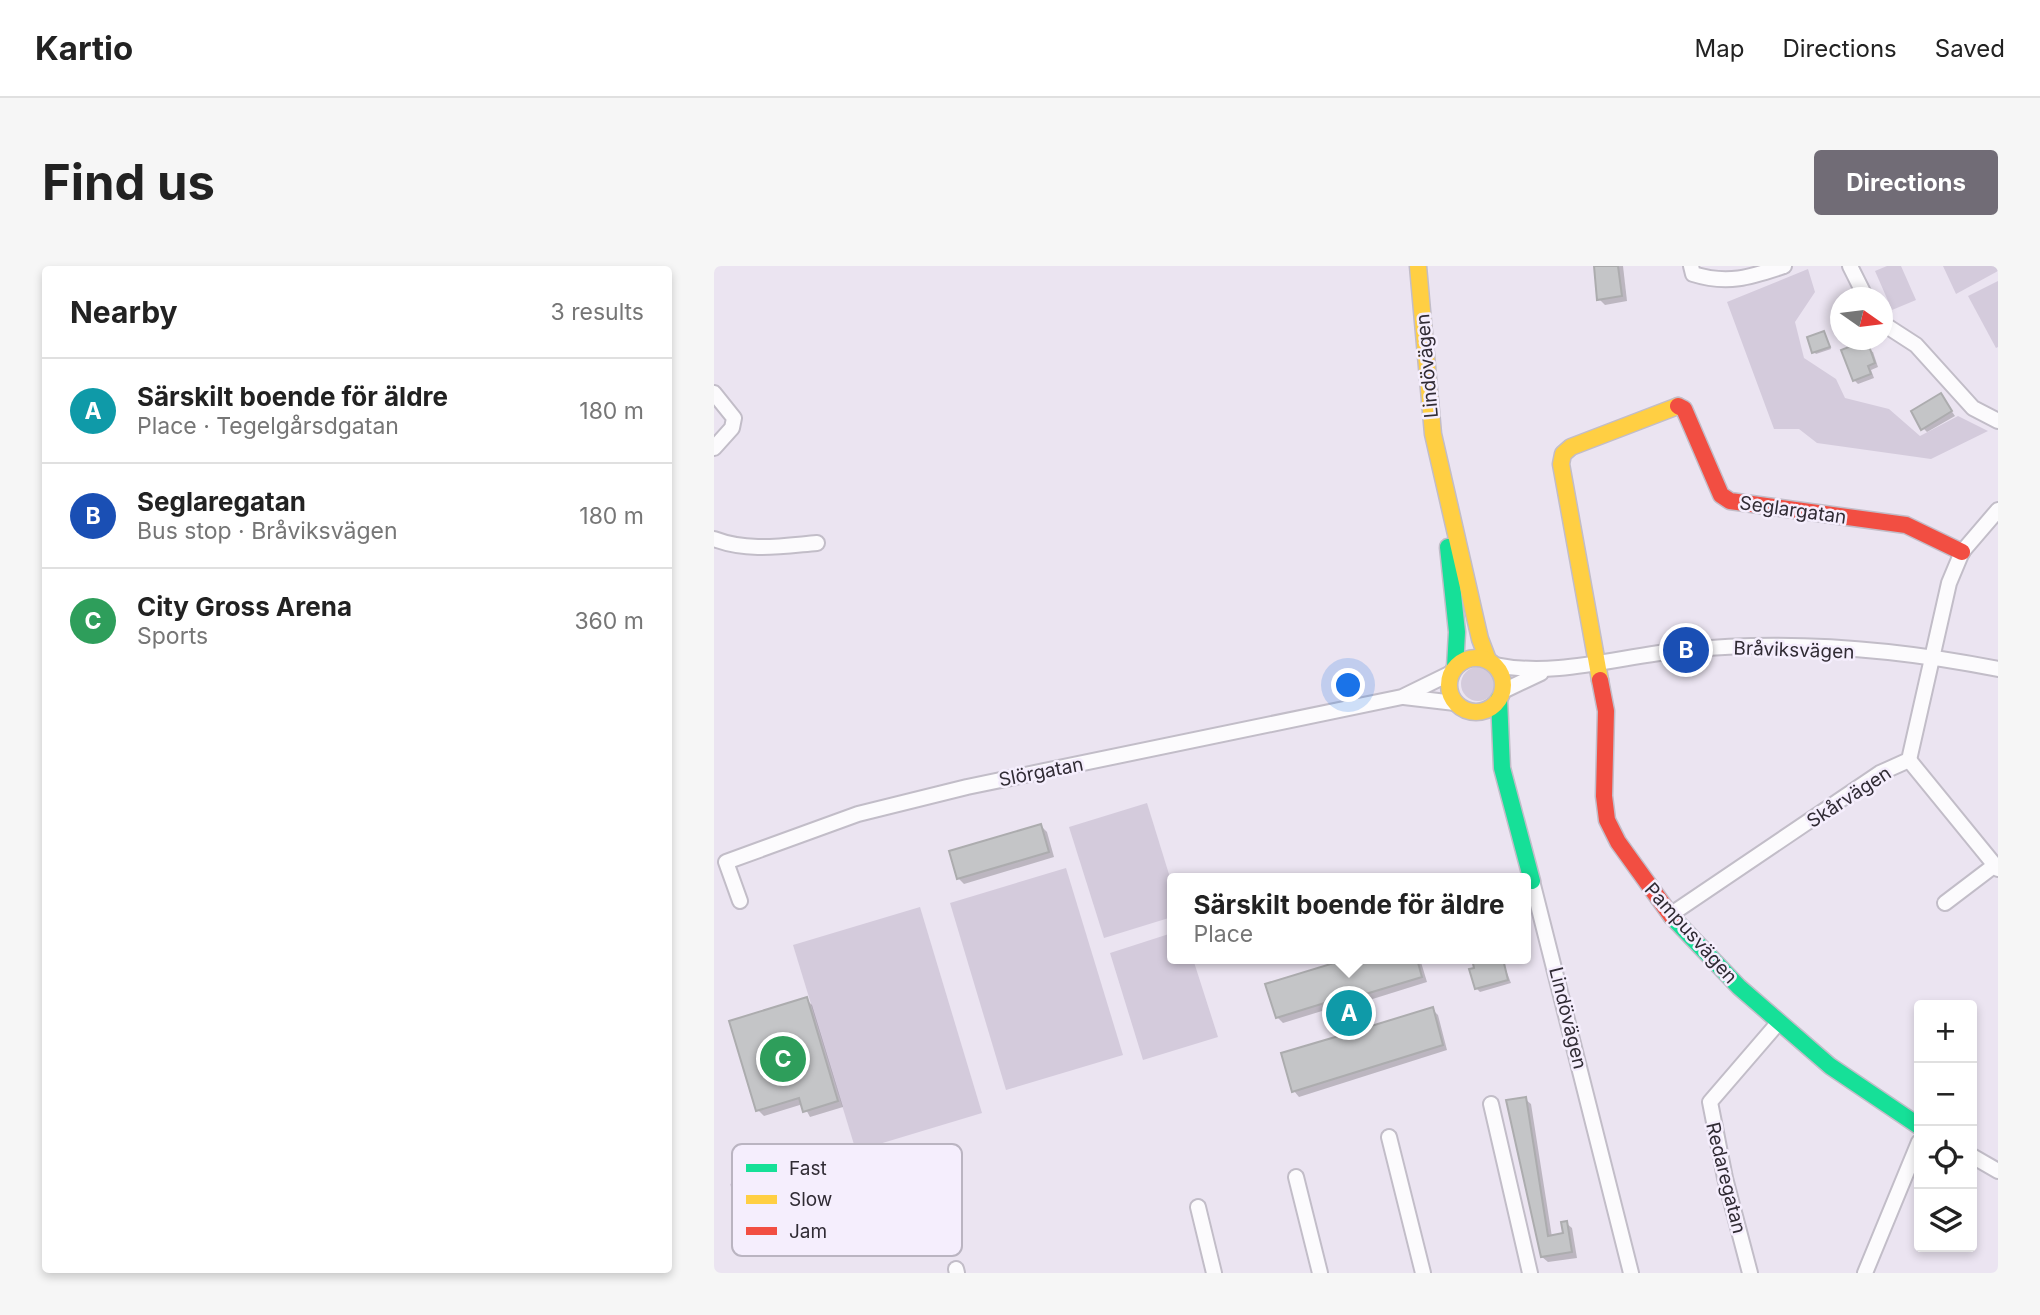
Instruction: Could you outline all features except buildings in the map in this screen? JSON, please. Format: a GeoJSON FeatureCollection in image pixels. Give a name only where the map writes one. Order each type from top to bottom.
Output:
{"type":"FeatureCollection","features":[{"type":"Feature","properties":{"kind":"street","name":"Lindövägen"},"geometry":{"type":"LineString","coordinates":[[1418,266],[1433,434],[1439,466],[1457,632],[1453,670]]}},
{"type":"Feature","properties":{"kind":"street"},"geometry":{"type":"LineString","coordinates":[[1691,266],[1693,274],[1741,281],[1784,266]]}},
{"type":"Feature","properties":{"kind":"street"},"geometry":{"type":"LineString","coordinates":[[1850,266],[1860,287]]}},
{"type":"Feature","properties":{"kind":"street"},"geometry":{"type":"LineString","coordinates":[[1893,330],[1916,345],[1973,408],[1998,421]]}},
{"type":"Feature","properties":{"kind":"street"},"geometry":{"type":"LineString","coordinates":[[714,393],[734,418],[732,428],[714,449]]}},
{"type":"Feature","properties":{"kind":"street","name":"Seglargatan"},"geometry":{"type":"LineString","coordinates":[[1598,662],[1568,520],[1561,464],[1563,454],[1571,447],[1670,406],[1678,405],[1684,409],[1721,495],[1730,501],[1906,525],[1962,552]]}},
{"type":"Feature","properties":{"kind":"street","name":"Lindövägen"},"geometry":{"type":"LineString","coordinates":[[1439,466],[1492,662]]}},
{"type":"Feature","properties":{"kind":"street","name":"Skårvägen"},"geometry":{"type":"LineString","coordinates":[[1670,915],[1689,899],[1800,829],[1880,773],[1909,760],[1930,656],[1949,583],[1962,552],[1998,510]]}},
{"type":"Feature","properties":{"kind":"street"},"geometry":{"type":"LineString","coordinates":[[714,539],[732,546],[758,548],[817,543]]}},
{"type":"Feature","properties":{"kind":"street","name":"Bråviksvägen"},"geometry":{"type":"LineString","coordinates":[[1492,662],[1520,670],[1548,669],[1686,650],[1774,647],[1930,656],[1998,669]]}},
{"type":"Feature","properties":{"kind":"street"},"geometry":{"type":"LineString","coordinates":[[1470,657],[1492,662],[1501,673],[1501,695],[1485,710],[1462,707],[1448,689],[1453,670],[1470,657]]}},
{"type":"Feature","properties":{"kind":"street","name":"Pampusvägen"},"geometry":{"type":"LineString","coordinates":[[1598,662],[1606,711],[1604,796],[1607,820],[1633,866],[1670,915],[1739,987],[1778,1023],[1830,1066],[1914,1123]]}},
{"type":"Feature","properties":{"kind":"street","name":"Bråviksvägen"},"geometry":{"type":"LineString","coordinates":[[1501,695],[1548,669]]}},
{"type":"Feature","properties":{"kind":"street","name":"Slörgatan"},"geometry":{"type":"LineString","coordinates":[[740,901],[726,862],[858,814],[967,787],[1402,697],[1453,670]]}},
{"type":"Feature","properties":{"kind":"street","name":"Lindövägen"},"geometry":{"type":"LineString","coordinates":[[1501,695],[1497,730],[1501,765],[1527,873]]}},
{"type":"Feature","properties":{"kind":"street","name":"Slörgatan"},"geometry":{"type":"LineString","coordinates":[[1402,697],[1462,707]]}},
{"type":"Feature","properties":{"kind":"street","name":"Lindövägen"},"geometry":{"type":"LineString","coordinates":[[1462,707],[1501,765]]}},
{"type":"Feature","properties":{"kind":"street"},"geometry":{"type":"LineString","coordinates":[[1909,760],[1996,867],[1945,903]]}},
{"type":"Feature","properties":{"kind":"street","name":"Lindövägen"},"geometry":{"type":"LineString","coordinates":[[1531,890],[1631,1273]]}},
{"type":"Feature","properties":{"kind":"street","name":"Redaregatan"},"geometry":{"type":"LineString","coordinates":[[1750,1273],[1725,1178],[1710,1102],[1778,1023]]}},
{"type":"Feature","properties":{"kind":"street"},"geometry":{"type":"LineString","coordinates":[[1492,1104],[1530,1273]]}},
{"type":"Feature","properties":{"kind":"street"},"geometry":{"type":"LineString","coordinates":[[1389,1137],[1423,1273]]}},
{"type":"Feature","properties":{"kind":"street"},"geometry":{"type":"LineString","coordinates":[[1866,1273],[1914,1154]]}},
{"type":"Feature","properties":{"kind":"street"},"geometry":{"type":"LineString","coordinates":[[1977,1159],[1998,1171]]}},
{"type":"Feature","properties":{"kind":"street"},"geometry":{"type":"LineString","coordinates":[[1296,1177],[1320,1273]]}},
{"type":"Feature","properties":{"kind":"street"},"geometry":{"type":"LineString","coordinates":[[1198,1206],[1214,1273]]}},
{"type":"Feature","properties":{"kind":"shaded area"},"geometry":{"type":"Polygon","coordinates":[[[1887,266],[1901,266],[1916,300],[1893,310],[1893,287],[1882,287],[1875,271],[1887,266]]]}},
{"type":"Feature","properties":{"kind":"shaded area"},"geometry":{"type":"Polygon","coordinates":[[[1943,266],[1998,266],[1998,271],[1956,294],[1943,266]]]}},
{"type":"Feature","properties":{"kind":"shaded area"},"geometry":{"type":"Polygon","coordinates":[[[1808,269],[1815,292],[1795,322],[1804,358],[1836,379],[1845,398],[1889,409],[1920,436],[1958,416],[1988,431],[1931,459],[1817,443],[1799,429],[1774,429],[1727,302],[1808,269]]]}},
{"type":"Feature","properties":{"kind":"shaded area"},"geometry":{"type":"Polygon","coordinates":[[[1998,281],[1998,347],[1996,348],[1968,296],[1998,281]]]}},
{"type":"Feature","properties":{"kind":"shaded area"},"geometry":{"type":"Polygon","coordinates":[[[1478,667],[1490,672],[1495,684],[1490,696],[1478,701],[1466,696],[1461,684],[1466,672],[1478,667]]]}},
{"type":"Feature","properties":{"kind":"shaded area"},"geometry":{"type":"Polygon","coordinates":[[[1147,803],[1169,873],[1167,919],[1104,938],[1069,827],[1147,803]]]}},
{"type":"Feature","properties":{"kind":"shaded area"},"geometry":{"type":"Polygon","coordinates":[[[1066,868],[1123,1055],[1006,1090],[950,903],[1066,868]]]}},
{"type":"Feature","properties":{"kind":"shaded area"},"geometry":{"type":"Polygon","coordinates":[[[920,907],[982,1113],[879,1144],[854,1144],[793,945],[920,907]]]}},
{"type":"Feature","properties":{"kind":"shaded area"},"geometry":{"type":"Polygon","coordinates":[[[1167,935],[1167,964],[1195,964],[1218,1037],[1143,1060],[1110,953],[1167,935]]]}},
{"type":"Feature","properties":{"kind":"traffic: fast"},"geometry":{"type":"LineString","coordinates":[[1448,547],[1457,632],[1455,667]]}},
{"type":"Feature","properties":{"kind":"traffic: fast"},"geometry":{"type":"LineString","coordinates":[[1499,699],[1502,768],[1530,873]]}},
{"type":"Feature","properties":{"kind":"traffic: fast"},"geometry":{"type":"LineString","coordinates":[[1672,917],[1739,987],[1830,1066],[1914,1123]]}},
{"type":"Feature","properties":{"kind":"traffic: slow"},"geometry":{"type":"LineString","coordinates":[[1418,266],[1433,434],[1480,639],[1488,660]]}},
{"type":"Feature","properties":{"kind":"traffic: slow"},"geometry":{"type":"LineString","coordinates":[[1600,680],[1561,464],[1563,454],[1571,447],[1678,406]]}},
{"type":"Feature","properties":{"kind":"traffic: slow"},"geometry":{"type":"LineString","coordinates":[[1481,658],[1491,662],[1499,670],[1503,685],[1499,700],[1491,708],[1471,712],[1461,708],[1453,700],[1449,680],[1453,670],[1461,662],[1481,658]]}},
{"type":"Feature","properties":{"kind":"traffic: jam"},"geometry":{"type":"LineString","coordinates":[[1678,406],[1684,409],[1721,495],[1730,501],[1906,525],[1962,552]]}},
{"type":"Feature","properties":{"kind":"traffic: jam"},"geometry":{"type":"LineString","coordinates":[[1600,680],[1606,711],[1604,796],[1607,820],[1618,842],[1672,917]]}},
{"type":"Feature","properties":{"kind":"place","name":"Seglaregatan"},"geometry":{"type":"Point","coordinates":[1686,650]}},
{"type":"Feature","properties":{"kind":"place","name":"Särskilt boende för äldre"},"geometry":{"type":"Point","coordinates":[1349,1013]}},
{"type":"Feature","properties":{"kind":"place","name":"City Gross Arena"},"geometry":{"type":"Point","coordinates":[783,1059]}}]}
